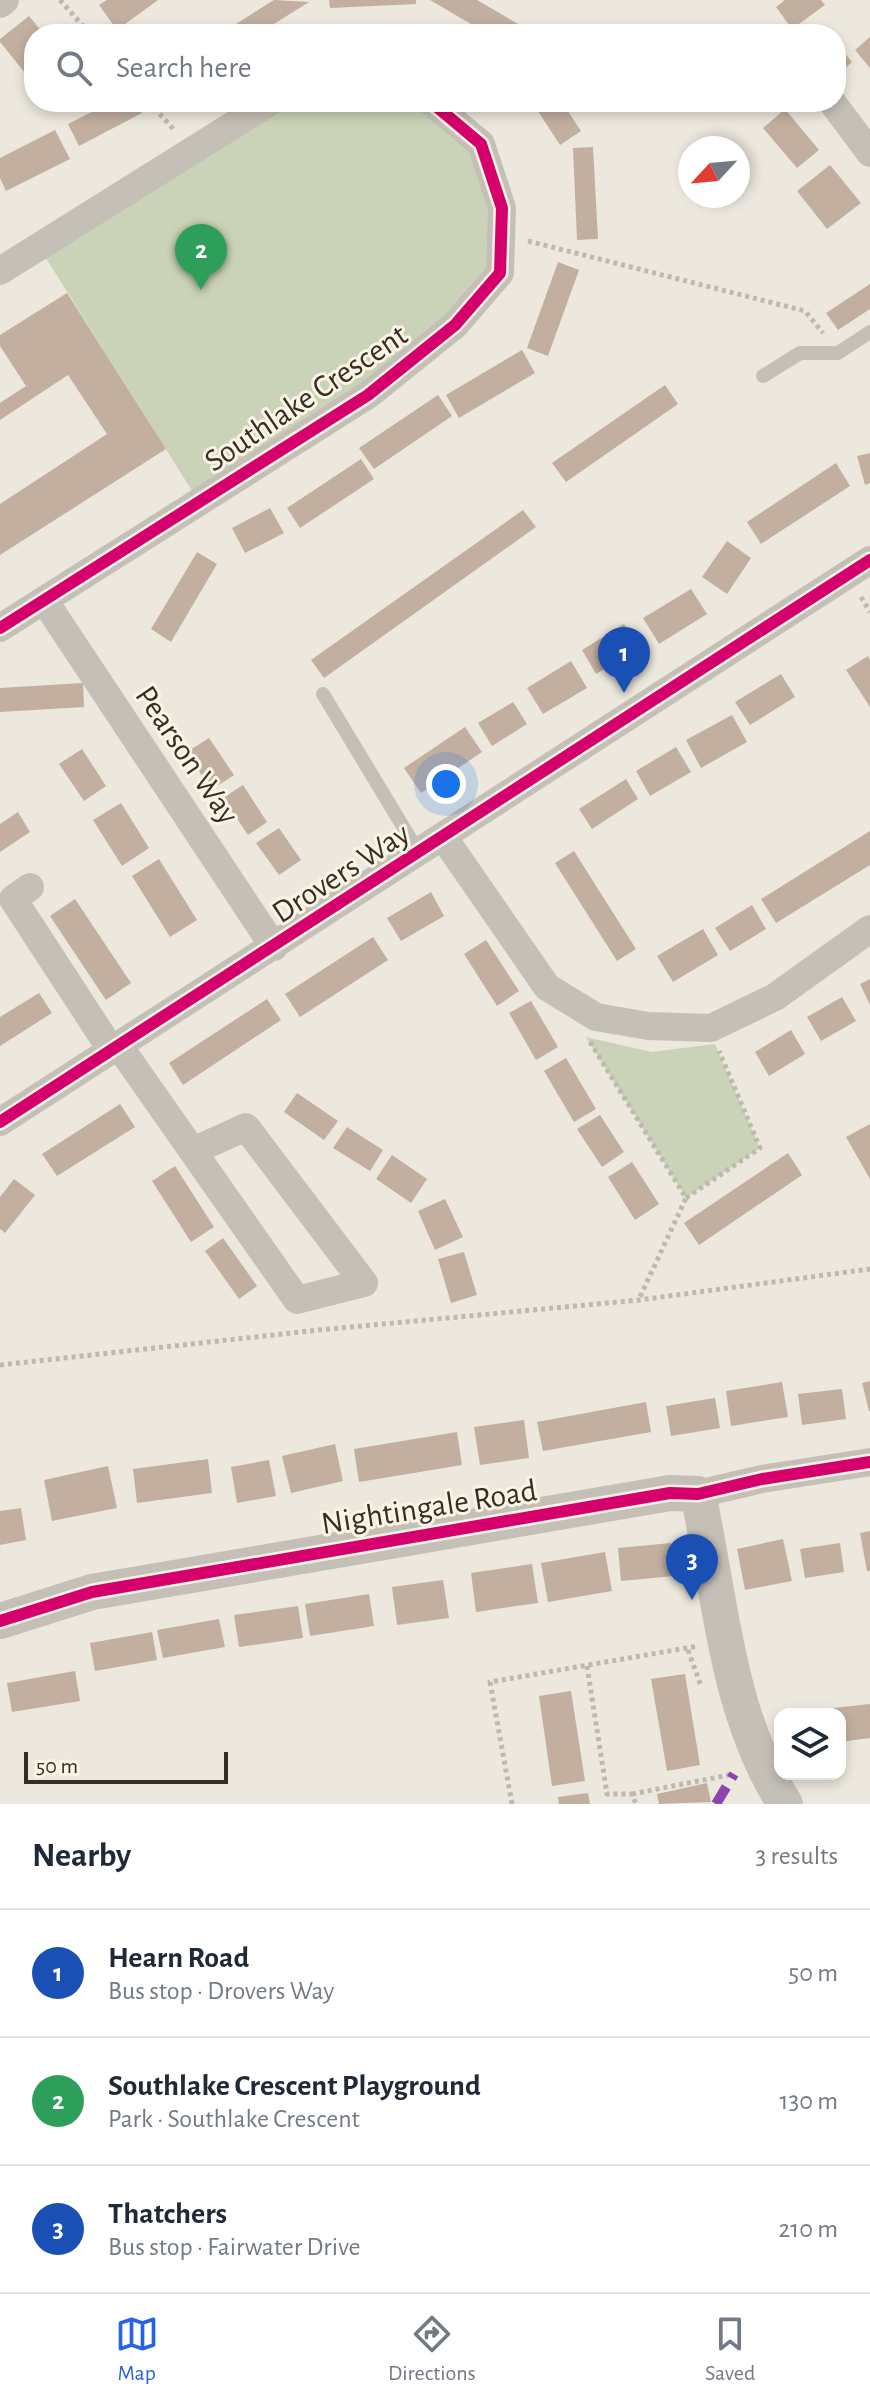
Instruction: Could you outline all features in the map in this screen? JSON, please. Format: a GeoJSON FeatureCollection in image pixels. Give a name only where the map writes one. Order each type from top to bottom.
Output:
{"type":"FeatureCollection","features":[{"type":"Feature","properties":{"kind":"street"},"geometry":{"type":"LineString","coordinates":[[0,4],[5,0]]}},
{"type":"Feature","properties":{"kind":"street"},"geometry":{"type":"LineString","coordinates":[[0,271],[254,112]]}},
{"type":"Feature","properties":{"kind":"street","name":"Southlake Crescent"},"geometry":{"type":"LineString","coordinates":[[0,628],[368,395],[455,325],[500,273],[502,208],[481,144],[443,112]]}},
{"type":"Feature","properties":{"kind":"street"},"geometry":{"type":"LineString","coordinates":[[861,122],[870,153]]}},
{"type":"Feature","properties":{"kind":"street","name":"Drovers Way"},"geometry":{"type":"LineString","coordinates":[[0,1122],[870,560]]}},
{"type":"Feature","properties":{"kind":"street","name":"Pearson Way"},"geometry":{"type":"LineString","coordinates":[[44,600],[274,947]]}},
{"type":"Feature","properties":{"kind":"street"},"geometry":{"type":"LineString","coordinates":[[444,838],[547,987],[596,1017],[648,1026],[711,1028],[775,997],[870,929]]}},
{"type":"Feature","properties":{"kind":"street"},"geometry":{"type":"LineString","coordinates":[[14,898],[116,1048],[193,1151],[297,1300],[368,1282],[246,1127],[193,1151]]}},
{"type":"Feature","properties":{"kind":"street","name":"Nightingale Road"},"geometry":{"type":"LineString","coordinates":[[0,1621],[92,1592],[224,1567],[670,1493],[698,1494],[762,1479],[870,1462]]}},
{"type":"Feature","properties":{"kind":"street"},"geometry":{"type":"LineString","coordinates":[[698,1494],[732,1674],[760,1759],[785,1804]]}},
{"type":"Feature","properties":{"kind":"lane"},"geometry":{"type":"LineString","coordinates":[[763,376],[800,353],[838,353],[870,332]]}},
{"type":"Feature","properties":{"kind":"lane"},"geometry":{"type":"LineString","coordinates":[[323,694],[419,853]]}},
{"type":"Feature","properties":{"kind":"path"},"geometry":{"type":"LineString","coordinates":[[60,0],[81,24]]}},
{"type":"Feature","properties":{"kind":"path"},"geometry":{"type":"LineString","coordinates":[[158,112],[191,151]]}},
{"type":"Feature","properties":{"kind":"path"},"geometry":{"type":"LineString","coordinates":[[501,234],[805,311],[838,353]]}},
{"type":"Feature","properties":{"kind":"path"},"geometry":{"type":"LineString","coordinates":[[596,1017],[586,1037],[686,1198]]}},
{"type":"Feature","properties":{"kind":"path"},"geometry":{"type":"LineString","coordinates":[[639,1300],[686,1198],[760,1148],[711,1028]]}},
{"type":"Feature","properties":{"kind":"path"},"geometry":{"type":"LineString","coordinates":[[0,1365],[319,1330],[639,1300],[870,1269]]}},
{"type":"Feature","properties":{"kind":"path"},"geometry":{"type":"LineString","coordinates":[[512,1804],[490,1682],[688,1650],[724,1636]]}},
{"type":"Feature","properties":{"kind":"path"},"geometry":{"type":"LineString","coordinates":[[587,1666],[607,1794],[632,1794],[734,1774]]}},
{"type":"Feature","properties":{"kind":"path"},"geometry":{"type":"LineString","coordinates":[[632,1794],[636,1804]]}},
{"type":"Feature","properties":{"kind":"green space"},"geometry":{"type":"Polygon","coordinates":[[[254,112],[443,112],[481,144],[500,273],[455,325],[199,502],[39,247],[254,112]]]}},
{"type":"Feature","properties":{"kind":"green space"},"geometry":{"type":"Polygon","coordinates":[[[586,1037],[652,1052],[715,1044],[760,1148],[686,1198],[586,1037]]]}},
{"type":"Feature","properties":{"kind":"building"},"geometry":{"type":"Polygon","coordinates":[[[107,0],[158,0],[125,24],[113,24],[99,5],[107,0]]]}},
{"type":"Feature","properties":{"kind":"building"},"geometry":{"type":"Polygon","coordinates":[[[274,0],[309,2],[274,24],[236,24],[274,0]]]}},
{"type":"Feature","properties":{"kind":"building"},"geometry":{"type":"Polygon","coordinates":[[[329,0],[416,0],[416,4],[330,8],[329,0]]]}},
{"type":"Feature","properties":{"kind":"building"},"geometry":{"type":"Polygon","coordinates":[[[430,0],[477,0],[518,24],[471,24],[430,0]]]}},
{"type":"Feature","properties":{"kind":"building"},"geometry":{"type":"Polygon","coordinates":[[[785,0],[821,0],[825,5],[799,24],[788,24],[776,7],[785,0]]]}},
{"type":"Feature","properties":{"kind":"building"},"geometry":{"type":"Polygon","coordinates":[[[29,16],[36,24],[24,24],[24,72],[0,42],[29,16]]]}},
{"type":"Feature","properties":{"kind":"building"},"geometry":{"type":"Polygon","coordinates":[[[870,37],[870,68],[855,50],[870,37]]]}},
{"type":"Feature","properties":{"kind":"building"},"geometry":{"type":"Polygon","coordinates":[[[91,112],[142,113],[79,146],[68,124],[91,112]]]}},
{"type":"Feature","properties":{"kind":"building"},"geometry":{"type":"Polygon","coordinates":[[[539,112],[569,112],[581,131],[560,145],[539,112]]]}},
{"type":"Feature","properties":{"kind":"building"},"geometry":{"type":"Polygon","coordinates":[[[782,112],[787,112],[819,150],[797,168],[763,128],[782,112]]]}},
{"type":"Feature","properties":{"kind":"building"},"geometry":{"type":"Polygon","coordinates":[[[55,130],[70,159],[6,191],[0,178],[0,158],[55,130]]]}},
{"type":"Feature","properties":{"kind":"building"},"geometry":{"type":"Polygon","coordinates":[[[593,147],[598,239],[577,240],[573,148],[593,147]]]}},
{"type":"Feature","properties":{"kind":"building"},"geometry":{"type":"Polygon","coordinates":[[[830,165],[861,203],[827,229],[797,191],[830,165]]]}},
{"type":"Feature","properties":{"kind":"building"},"geometry":{"type":"Polygon","coordinates":[[[558,262],[579,270],[548,356],[527,348],[558,262]]]}},
{"type":"Feature","properties":{"kind":"building"},"geometry":{"type":"Polygon","coordinates":[[[870,284],[870,309],[838,330],[826,313],[870,284]]]}},
{"type":"Feature","properties":{"kind":"building"},"geometry":{"type":"Polygon","coordinates":[[[67,293],[166,449],[0,555],[0,504],[107,434],[68,375],[0,420],[0,403],[26,386],[0,346],[0,335],[67,293]]]}},
{"type":"Feature","properties":{"kind":"building"},"geometry":{"type":"Polygon","coordinates":[[[522,350],[535,373],[459,418],[446,395],[522,350]]]}},
{"type":"Feature","properties":{"kind":"building"},"geometry":{"type":"Polygon","coordinates":[[[665,385],[678,404],[566,482],[552,463],[665,385]]]}},
{"type":"Feature","properties":{"kind":"building"},"geometry":{"type":"Polygon","coordinates":[[[438,395],[452,416],[374,469],[359,448],[438,395]]]}},
{"type":"Feature","properties":{"kind":"building"},"geometry":{"type":"Polygon","coordinates":[[[870,453],[870,483],[865,485],[857,456],[870,453]]]}},
{"type":"Feature","properties":{"kind":"building"},"geometry":{"type":"Polygon","coordinates":[[[361,459],[374,479],[300,528],[287,508],[361,459]]]}},
{"type":"Feature","properties":{"kind":"building"},"geometry":{"type":"Polygon","coordinates":[[[836,463],[850,486],[761,544],[747,522],[836,463]]]}},
{"type":"Feature","properties":{"kind":"building"},"geometry":{"type":"Polygon","coordinates":[[[270,508],[284,533],[245,553],[232,528],[270,508]]]}},
{"type":"Feature","properties":{"kind":"building"},"geometry":{"type":"Polygon","coordinates":[[[523,510],[536,527],[324,678],[311,660],[523,510]]]}},
{"type":"Feature","properties":{"kind":"building"},"geometry":{"type":"Polygon","coordinates":[[[727,541],[751,558],[727,594],[702,577],[727,541]]]}},
{"type":"Feature","properties":{"kind":"building"},"geometry":{"type":"Polygon","coordinates":[[[197,552],[217,564],[171,642],[151,629],[197,552]]]}},
{"type":"Feature","properties":{"kind":"building"},"geometry":{"type":"Polygon","coordinates":[[[691,589],[707,614],[659,644],[643,618],[691,589]]]}},
{"type":"Feature","properties":{"kind":"building"},"geometry":{"type":"Polygon","coordinates":[[[624,624],[639,648],[596,674],[582,650],[624,624]]]}},
{"type":"Feature","properties":{"kind":"building"},"geometry":{"type":"Polygon","coordinates":[[[868,656],[870,660],[870,707],[846,670],[868,656]]]}},
{"type":"Feature","properties":{"kind":"building"},"geometry":{"type":"Polygon","coordinates":[[[571,661],[587,688],[543,714],[527,688],[571,661]]]}},
{"type":"Feature","properties":{"kind":"building"},"geometry":{"type":"Polygon","coordinates":[[[781,674],[795,697],[750,725],[735,702],[781,674]]]}},
{"type":"Feature","properties":{"kind":"building"},"geometry":{"type":"Polygon","coordinates":[[[83,683],[84,707],[0,712],[0,688],[83,683]]]}},
{"type":"Feature","properties":{"kind":"building"},"geometry":{"type":"Polygon","coordinates":[[[513,702],[527,724],[492,746],[478,723],[513,702]]]}},
{"type":"Feature","properties":{"kind":"building"},"geometry":{"type":"Polygon","coordinates":[[[732,715],[747,742],[701,768],[686,740],[732,715]]]}},
{"type":"Feature","properties":{"kind":"building"},"geometry":{"type":"Polygon","coordinates":[[[465,727],[482,752],[421,793],[404,768],[465,727]]]}},
{"type":"Feature","properties":{"kind":"building"},"geometry":{"type":"Polygon","coordinates":[[[209,738],[234,775],[211,790],[187,752],[209,738]]]}},
{"type":"Feature","properties":{"kind":"building"},"geometry":{"type":"Polygon","coordinates":[[[676,747],[691,772],[650,796],[636,771],[676,747]]]}},
{"type":"Feature","properties":{"kind":"building"},"geometry":{"type":"Polygon","coordinates":[[[82,749],[106,786],[84,801],[59,764],[82,749]]]}},
{"type":"Feature","properties":{"kind":"building"},"geometry":{"type":"Polygon","coordinates":[[[626,779],[638,799],[592,829],[579,809],[626,779]]]}},
{"type":"Feature","properties":{"kind":"building"},"geometry":{"type":"Polygon","coordinates":[[[243,785],[267,822],[248,835],[223,798],[243,785]]]}},
{"type":"Feature","properties":{"kind":"building"},"geometry":{"type":"Polygon","coordinates":[[[121,803],[149,848],[122,866],[93,820],[121,803]]]}},
{"type":"Feature","properties":{"kind":"building"},"geometry":{"type":"Polygon","coordinates":[[[18,812],[30,832],[0,852],[0,824],[18,812]]]}},
{"type":"Feature","properties":{"kind":"building"},"geometry":{"type":"Polygon","coordinates":[[[279,828],[301,860],[279,875],[256,843],[279,828]]]}},
{"type":"Feature","properties":{"kind":"building"},"geometry":{"type":"Polygon","coordinates":[[[870,831],[870,865],[776,923],[761,899],[870,831]]]}},
{"type":"Feature","properties":{"kind":"building"},"geometry":{"type":"Polygon","coordinates":[[[574,851],[636,949],[617,961],[555,863],[574,851]]]}},
{"type":"Feature","properties":{"kind":"building"},"geometry":{"type":"Polygon","coordinates":[[[159,859],[197,920],[170,937],[132,876],[159,859]]]}},
{"type":"Feature","properties":{"kind":"building"},"geometry":{"type":"Polygon","coordinates":[[[431,892],[444,916],[401,941],[387,918],[431,892]]]}},
{"type":"Feature","properties":{"kind":"building"},"geometry":{"type":"Polygon","coordinates":[[[75,899],[131,983],[106,1000],[50,916],[75,899]]]}},
{"type":"Feature","properties":{"kind":"building"},"geometry":{"type":"Polygon","coordinates":[[[752,905],[766,929],[730,951],[715,928],[752,905]]]}},
{"type":"Feature","properties":{"kind":"building"},"geometry":{"type":"Polygon","coordinates":[[[703,929],[718,955],[673,982],[657,956],[703,929]]]}},
{"type":"Feature","properties":{"kind":"building"},"geometry":{"type":"Polygon","coordinates":[[[373,937],[388,960],[300,1017],[285,994],[373,937]]]}},
{"type":"Feature","properties":{"kind":"building"},"geometry":{"type":"Polygon","coordinates":[[[486,940],[519,991],[497,1006],[464,954],[486,940]]]}},
{"type":"Feature","properties":{"kind":"building"},"geometry":{"type":"Polygon","coordinates":[[[870,979],[870,1005],[860,984],[870,979]]]}},
{"type":"Feature","properties":{"kind":"building"},"geometry":{"type":"Polygon","coordinates":[[[39,993],[52,1013],[0,1046],[0,1017],[39,993]]]}},
{"type":"Feature","properties":{"kind":"building"},"geometry":{"type":"Polygon","coordinates":[[[842,997],[856,1021],[821,1041],[807,1017],[842,997]]]}},
{"type":"Feature","properties":{"kind":"building"},"geometry":{"type":"Polygon","coordinates":[[[267,999],[281,1020],[183,1085],[169,1063],[267,999]]]}},
{"type":"Feature","properties":{"kind":"building"},"geometry":{"type":"Polygon","coordinates":[[[531,1001],[558,1047],[536,1060],[509,1013],[531,1001]]]}},
{"type":"Feature","properties":{"kind":"building"},"geometry":{"type":"Polygon","coordinates":[[[791,1030],[805,1054],[769,1076],[755,1052],[791,1030]]]}},
{"type":"Feature","properties":{"kind":"building"},"geometry":{"type":"Polygon","coordinates":[[[566,1058],[596,1109],[574,1122],[544,1071],[566,1058]]]}},
{"type":"Feature","properties":{"kind":"building"},"geometry":{"type":"Polygon","coordinates":[[[297,1093],[338,1121],[324,1140],[284,1112],[297,1093]]]}},
{"type":"Feature","properties":{"kind":"building"},"geometry":{"type":"Polygon","coordinates":[[[120,1104],[135,1127],[57,1176],[42,1154],[120,1104]]]}},
{"type":"Feature","properties":{"kind":"building"},"geometry":{"type":"Polygon","coordinates":[[[600,1115],[624,1152],[602,1167],[577,1129],[600,1115]]]}},
{"type":"Feature","properties":{"kind":"building"},"geometry":{"type":"Polygon","coordinates":[[[870,1124],[870,1179],[846,1137],[870,1124]]]}},
{"type":"Feature","properties":{"kind":"building"},"geometry":{"type":"Polygon","coordinates":[[[347,1127],[383,1150],[370,1171],[333,1148],[347,1127]]]}},
{"type":"Feature","properties":{"kind":"building"},"geometry":{"type":"Polygon","coordinates":[[[788,1153],[802,1175],[699,1245],[684,1223],[788,1153]]]}},
{"type":"Feature","properties":{"kind":"building"},"geometry":{"type":"Polygon","coordinates":[[[392,1155],[427,1179],[411,1203],[376,1179],[392,1155]]]}},
{"type":"Feature","properties":{"kind":"building"},"geometry":{"type":"Polygon","coordinates":[[[632,1162],[659,1204],[635,1220],[608,1177],[632,1162]]]}},
{"type":"Feature","properties":{"kind":"building"},"geometry":{"type":"Polygon","coordinates":[[[175,1166],[214,1227],[191,1242],[152,1181],[175,1166]]]}},
{"type":"Feature","properties":{"kind":"building"},"geometry":{"type":"Polygon","coordinates":[[[14,1179],[35,1195],[5,1233],[0,1229],[0,1197],[14,1179]]]}},
{"type":"Feature","properties":{"kind":"building"},"geometry":{"type":"Polygon","coordinates":[[[445,1199],[463,1237],[435,1250],[418,1211],[445,1199]]]}},
{"type":"Feature","properties":{"kind":"building"},"geometry":{"type":"Polygon","coordinates":[[[223,1238],[257,1286],[239,1299],[205,1251],[223,1238]]]}},
{"type":"Feature","properties":{"kind":"building"},"geometry":{"type":"Polygon","coordinates":[[[464,1252],[477,1295],[451,1303],[438,1259],[464,1252]]]}},
{"type":"Feature","properties":{"kind":"building"},"geometry":{"type":"Polygon","coordinates":[[[870,1381],[870,1411],[869,1411],[862,1383],[870,1381]]]}},
{"type":"Feature","properties":{"kind":"building"},"geometry":{"type":"Polygon","coordinates":[[[782,1382],[788,1417],[731,1426],[726,1391],[782,1382]]]}},
{"type":"Feature","properties":{"kind":"building"},"geometry":{"type":"Polygon","coordinates":[[[842,1389],[846,1419],[802,1425],[798,1394],[842,1389]]]}},
{"type":"Feature","properties":{"kind":"building"},"geometry":{"type":"Polygon","coordinates":[[[715,1398],[720,1428],[671,1436],[666,1406],[715,1398]]]}},
{"type":"Feature","properties":{"kind":"building"},"geometry":{"type":"Polygon","coordinates":[[[646,1402],[651,1432],[543,1451],[537,1422],[646,1402]]]}},
{"type":"Feature","properties":{"kind":"building"},"geometry":{"type":"Polygon","coordinates":[[[524,1420],[529,1458],[480,1465],[474,1427],[524,1420]]]}},
{"type":"Feature","properties":{"kind":"building"},"geometry":{"type":"Polygon","coordinates":[[[457,1432],[462,1465],[359,1482],[354,1449],[457,1432]]]}},
{"type":"Feature","properties":{"kind":"building"},"geometry":{"type":"Polygon","coordinates":[[[335,1444],[343,1481],[291,1493],[282,1456],[335,1444]]]}},
{"type":"Feature","properties":{"kind":"building"},"geometry":{"type":"Polygon","coordinates":[[[208,1459],[212,1493],[137,1503],[133,1469],[208,1459]]]}},
{"type":"Feature","properties":{"kind":"building"},"geometry":{"type":"Polygon","coordinates":[[[269,1460],[276,1496],[237,1503],[231,1467],[269,1460]]]}},
{"type":"Feature","properties":{"kind":"building"},"geometry":{"type":"Polygon","coordinates":[[[108,1466],[117,1508],[52,1521],[44,1480],[108,1466]]]}},
{"type":"Feature","properties":{"kind":"building"},"geometry":{"type":"Polygon","coordinates":[[[21,1508],[26,1540],[0,1545],[0,1511],[21,1508]]]}},
{"type":"Feature","properties":{"kind":"building"},"geometry":{"type":"Polygon","coordinates":[[[870,1531],[870,1571],[867,1571],[860,1533],[870,1531]]]}},
{"type":"Feature","properties":{"kind":"building"},"geometry":{"type":"Polygon","coordinates":[[[783,1539],[792,1581],[745,1590],[737,1549],[783,1539]]]}},
{"type":"Feature","properties":{"kind":"building"},"geometry":{"type":"Polygon","coordinates":[[[671,1543],[675,1576],[621,1581],[618,1548],[671,1543]]]}},
{"type":"Feature","properties":{"kind":"building"},"geometry":{"type":"Polygon","coordinates":[[[840,1543],[844,1572],[805,1578],[800,1549],[840,1543]]]}},
{"type":"Feature","properties":{"kind":"building"},"geometry":{"type":"Polygon","coordinates":[[[605,1552],[612,1591],[548,1602],[541,1563],[605,1552]]]}},
{"type":"Feature","properties":{"kind":"building"},"geometry":{"type":"Polygon","coordinates":[[[532,1564],[538,1603],[476,1612],[471,1573],[532,1564]]]}},
{"type":"Feature","properties":{"kind":"building"},"geometry":{"type":"Polygon","coordinates":[[[443,1580],[449,1618],[397,1625],[392,1587],[443,1580]]]}},
{"type":"Feature","properties":{"kind":"building"},"geometry":{"type":"Polygon","coordinates":[[[369,1594],[374,1626],[310,1636],[305,1604],[369,1594]]]}},
{"type":"Feature","properties":{"kind":"building"},"geometry":{"type":"Polygon","coordinates":[[[298,1606],[303,1638],[239,1647],[234,1615],[298,1606]]]}},
{"type":"Feature","properties":{"kind":"building"},"geometry":{"type":"Polygon","coordinates":[[[219,1619],[225,1647],[163,1658],[157,1630],[219,1619]]]}},
{"type":"Feature","properties":{"kind":"building"},"geometry":{"type":"Polygon","coordinates":[[[152,1632],[157,1660],[95,1671],[90,1643],[152,1632]]]}},
{"type":"Feature","properties":{"kind":"building"},"geometry":{"type":"Polygon","coordinates":[[[75,1671],[80,1701],[12,1712],[7,1683],[75,1671]]]}},
{"type":"Feature","properties":{"kind":"building"},"geometry":{"type":"Polygon","coordinates":[[[685,1674],[700,1765],[667,1771],[651,1679],[685,1674]]]}},
{"type":"Feature","properties":{"kind":"building"},"geometry":{"type":"Polygon","coordinates":[[[571,1691],[585,1781],[552,1786],[539,1696],[571,1691]]]}},
{"type":"Feature","properties":{"kind":"building"},"geometry":{"type":"Polygon","coordinates":[[[870,1704],[870,1738],[846,1741],[846,1708],[833,1708],[870,1704]]]}},
{"type":"Feature","properties":{"kind":"building"},"geometry":{"type":"Polygon","coordinates":[[[707,1783],[711,1802],[659,1804],[657,1794],[707,1783]]]}},
{"type":"Feature","properties":{"kind":"building"},"geometry":{"type":"Polygon","coordinates":[[[588,1793],[590,1804],[559,1804],[558,1797],[588,1793]]]}},
{"type":"Feature","properties":{"kind":"marked path"},"geometry":{"type":"LineString","coordinates":[[716,1804],[734,1774]]}},
{"type":"Feature","properties":{"kind":"cycle path"},"geometry":{"type":"LineString","coordinates":[[0,628],[368,395],[455,325],[500,273],[502,208],[481,144],[443,112]]}},
{"type":"Feature","properties":{"kind":"cycle path"},"geometry":{"type":"LineString","coordinates":[[0,1122],[870,560]]}},
{"type":"Feature","properties":{"kind":"cycle path"},"geometry":{"type":"LineString","coordinates":[[0,1621],[92,1592],[670,1493],[698,1494],[762,1479],[870,1462]]}},
{"type":"Feature","properties":{"kind":"place","name":"Southlake Crescent Playground"},"geometry":{"type":"Point","coordinates":[201,290]}},
{"type":"Feature","properties":{"kind":"place","name":"Hearn Road"},"geometry":{"type":"Point","coordinates":[624,693]}},
{"type":"Feature","properties":{"kind":"place","name":"Thatchers"},"geometry":{"type":"Point","coordinates":[692,1600]}}]}
